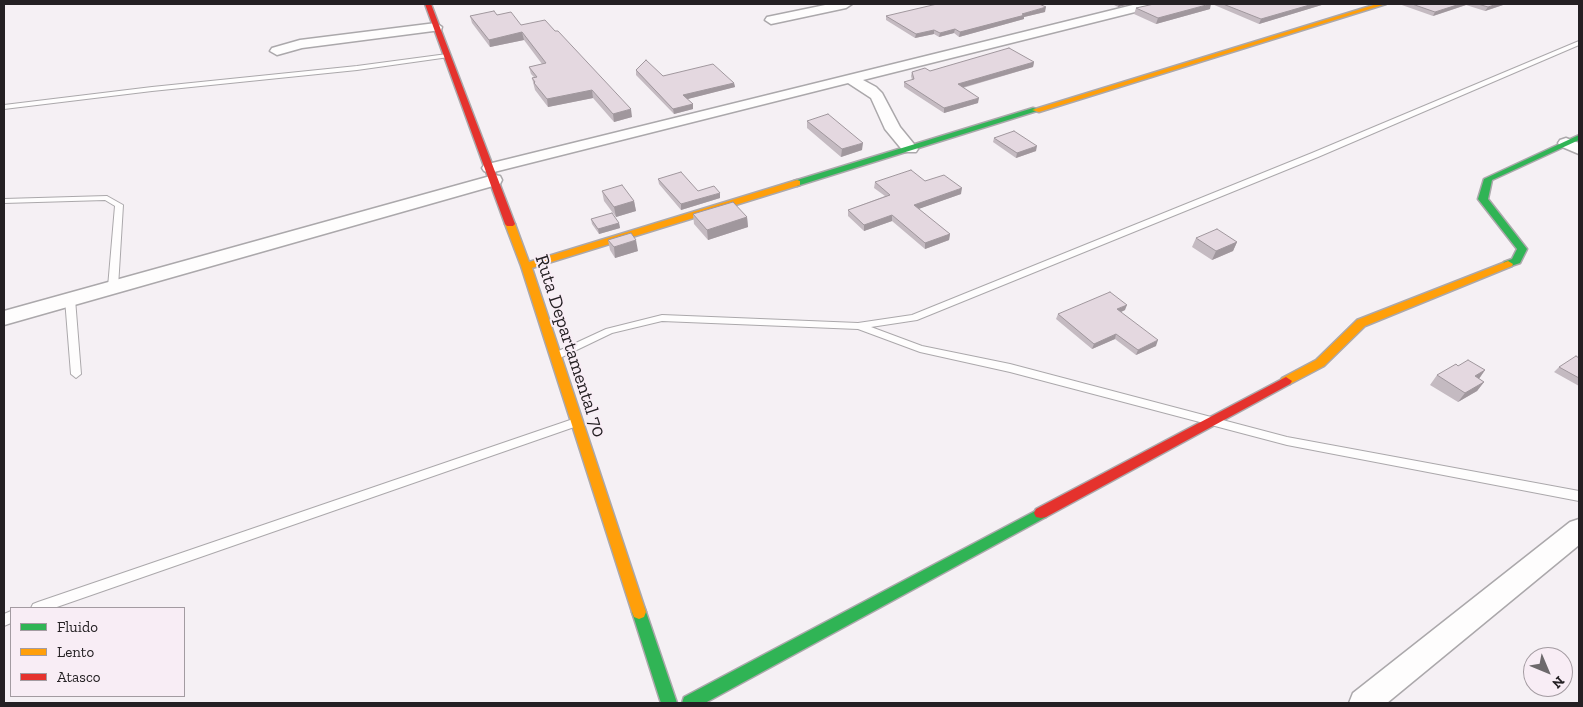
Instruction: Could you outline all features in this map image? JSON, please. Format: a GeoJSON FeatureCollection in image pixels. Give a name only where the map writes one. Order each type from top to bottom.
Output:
{"type":"FeatureCollection","features":[{"type":"Feature","properties":{"kind":"street","name":"Ruta Departamental 70"},"geometry":{"type":"LineString","coordinates":[[428,4],[526,266],[555,356],[580,421],[669,703]]}},
{"type":"Feature","properties":{"kind":"street"},"geometry":{"type":"LineString","coordinates":[[771,20],[846,4]]}},
{"type":"Feature","properties":{"kind":"street"},"geometry":{"type":"LineString","coordinates":[[1098,4],[1116,12]]}},
{"type":"Feature","properties":{"kind":"street"},"geometry":{"type":"LineString","coordinates":[[4,318],[492,174],[849,78],[1151,4]]}},
{"type":"Feature","properties":{"kind":"street"},"geometry":{"type":"LineString","coordinates":[[526,266],[1383,4]]}},
{"type":"Feature","properties":{"kind":"street"},"geometry":{"type":"LineString","coordinates":[[276,52],[300,44],[436,26]]}},
{"type":"Feature","properties":{"kind":"street"},"geometry":{"type":"LineString","coordinates":[[849,78],[871,90],[877,96],[893,129],[910,149]]}},
{"type":"Feature","properties":{"kind":"street"},"geometry":{"type":"LineString","coordinates":[[690,703],[1320,363],[1361,323],[1516,261],[1522,249],[1483,198],[1488,179],[1575,143]]}},
{"type":"Feature","properties":{"kind":"street"},"geometry":{"type":"LineString","coordinates":[[1364,703],[1579,530]]}},
{"type":"Feature","properties":{"kind":"lane"},"geometry":{"type":"LineString","coordinates":[[555,356],[609,331],[662,318],[858,326],[914,318],[1315,155],[1579,43]]}},
{"type":"Feature","properties":{"kind":"lane"},"geometry":{"type":"LineString","coordinates":[[4,107],[152,89],[357,68],[447,56]]}},
{"type":"Feature","properties":{"kind":"lane"},"geometry":{"type":"LineString","coordinates":[[4,201],[107,198],[119,204],[113,287]]}},
{"type":"Feature","properties":{"kind":"lane"},"geometry":{"type":"LineString","coordinates":[[70,299],[76,374]]}},
{"type":"Feature","properties":{"kind":"lane"},"geometry":{"type":"LineString","coordinates":[[858,326],[920,349],[1010,368],[1287,441],[1579,496]]}},
{"type":"Feature","properties":{"kind":"lane"},"geometry":{"type":"LineString","coordinates":[[41,607],[580,421]]}},
{"type":"Feature","properties":{"kind":"building"},"geometry":{"type":"Polygon","coordinates":[[[937,4],[1039,4],[1046,7],[1022,14],[1025,15],[960,32],[955,29],[940,33],[934,30],[916,34],[886,16],[937,4]]]}},
{"type":"Feature","properties":{"kind":"building"},"geometry":{"type":"Polygon","coordinates":[[[1154,4],[1210,4],[1158,18],[1136,8],[1154,4]]]}},
{"type":"Feature","properties":{"kind":"building"},"geometry":{"type":"Polygon","coordinates":[[[1223,4],[1313,4],[1261,19],[1223,4]]]}},
{"type":"Feature","properties":{"kind":"building"},"geometry":{"type":"Polygon","coordinates":[[[1412,4],[1460,4],[1435,12],[1412,4]]]}},
{"type":"Feature","properties":{"kind":"building"},"geometry":{"type":"Polygon","coordinates":[[[1478,4],[1497,4],[1488,7],[1478,4]]]}},
{"type":"Feature","properties":{"kind":"building"},"geometry":{"type":"Polygon","coordinates":[[[494,11],[497,15],[511,12],[521,25],[545,20],[555,31],[558,31],[631,109],[613,114],[592,90],[547,99],[534,83],[532,78],[537,77],[529,67],[546,63],[522,32],[489,40],[470,16],[494,11]]]}},
{"type":"Feature","properties":{"kind":"building"},"geometry":{"type":"Polygon","coordinates":[[[1009,48],[1034,62],[958,84],[979,98],[944,108],[904,82],[914,79],[912,72],[925,68],[930,71],[1009,48]]]}},
{"type":"Feature","properties":{"kind":"building"},"geometry":{"type":"Polygon","coordinates":[[[646,60],[663,76],[713,64],[734,83],[683,95],[693,104],[673,109],[636,70],[646,60]]]}},
{"type":"Feature","properties":{"kind":"building"},"geometry":{"type":"Polygon","coordinates":[[[828,114],[863,143],[842,149],[807,121],[828,114]]]}},
{"type":"Feature","properties":{"kind":"building"},"geometry":{"type":"Polygon","coordinates":[[[1014,131],[1037,146],[1017,153],[994,138],[1014,131]]]}},
{"type":"Feature","properties":{"kind":"building"},"geometry":{"type":"Polygon","coordinates":[[[911,170],[925,181],[944,175],[962,188],[914,205],[950,234],[925,243],[892,215],[864,225],[848,210],[890,195],[875,182],[911,170]]]}},
{"type":"Feature","properties":{"kind":"building"},"geometry":{"type":"Polygon","coordinates":[[[681,172],[698,191],[714,186],[720,193],[681,204],[658,179],[681,172]]]}},
{"type":"Feature","properties":{"kind":"building"},"geometry":{"type":"Polygon","coordinates":[[[622,185],[634,201],[614,207],[602,191],[622,185]]]}},
{"type":"Feature","properties":{"kind":"building"},"geometry":{"type":"Polygon","coordinates":[[[733,202],[747,217],[707,230],[693,214],[733,202]]]}},
{"type":"Feature","properties":{"kind":"building"},"geometry":{"type":"Polygon","coordinates":[[[612,213],[619,223],[598,229],[591,219],[612,213]]]}},
{"type":"Feature","properties":{"kind":"building"},"geometry":{"type":"Polygon","coordinates":[[[1217,229],[1237,242],[1216,251],[1196,238],[1217,229]]]}},
{"type":"Feature","properties":{"kind":"building"},"geometry":{"type":"Polygon","coordinates":[[[631,233],[636,240],[614,247],[608,240],[631,233]]]}},
{"type":"Feature","properties":{"kind":"building"},"geometry":{"type":"Polygon","coordinates":[[[1110,292],[1127,305],[1117,309],[1158,340],[1138,350],[1116,334],[1094,344],[1058,314],[1110,292]]]}},
{"type":"Feature","properties":{"kind":"building"},"geometry":{"type":"Polygon","coordinates":[[[1576,356],[1579,358],[1579,378],[1559,367],[1576,356]]]}},
{"type":"Feature","properties":{"kind":"building"},"geometry":{"type":"Polygon","coordinates":[[[1468,360],[1485,370],[1475,376],[1484,382],[1465,393],[1437,375],[1456,364],[1458,366],[1468,360]]]}},
{"type":"Feature","properties":{"kind":"traffic: fast"},"geometry":{"type":"LineString","coordinates":[[797,183],[1036,110]]}},
{"type":"Feature","properties":{"kind":"traffic: fast"},"geometry":{"type":"LineString","coordinates":[[1508,264],[1516,261],[1522,249],[1483,199],[1488,179],[1579,137]]}},
{"type":"Feature","properties":{"kind":"traffic: fast"},"geometry":{"type":"LineString","coordinates":[[690,703],[1041,513]]}},
{"type":"Feature","properties":{"kind":"traffic: fast"},"geometry":{"type":"LineString","coordinates":[[639,612],[669,703]]}},
{"type":"Feature","properties":{"kind":"traffic: slow"},"geometry":{"type":"LineString","coordinates":[[1036,110],[1383,4]]}},
{"type":"Feature","properties":{"kind":"traffic: slow"},"geometry":{"type":"LineString","coordinates":[[526,266],[797,183]]}},
{"type":"Feature","properties":{"kind":"traffic: slow"},"geometry":{"type":"LineString","coordinates":[[510,224],[526,266],[639,612]]}},
{"type":"Feature","properties":{"kind":"traffic: slow"},"geometry":{"type":"LineString","coordinates":[[1286,381],[1320,363],[1361,323],[1508,264]]}},
{"type":"Feature","properties":{"kind":"traffic: jam"},"geometry":{"type":"LineString","coordinates":[[428,4],[510,224]]}},
{"type":"Feature","properties":{"kind":"traffic: jam"},"geometry":{"type":"LineString","coordinates":[[1041,513],[1286,381]]}}]}
